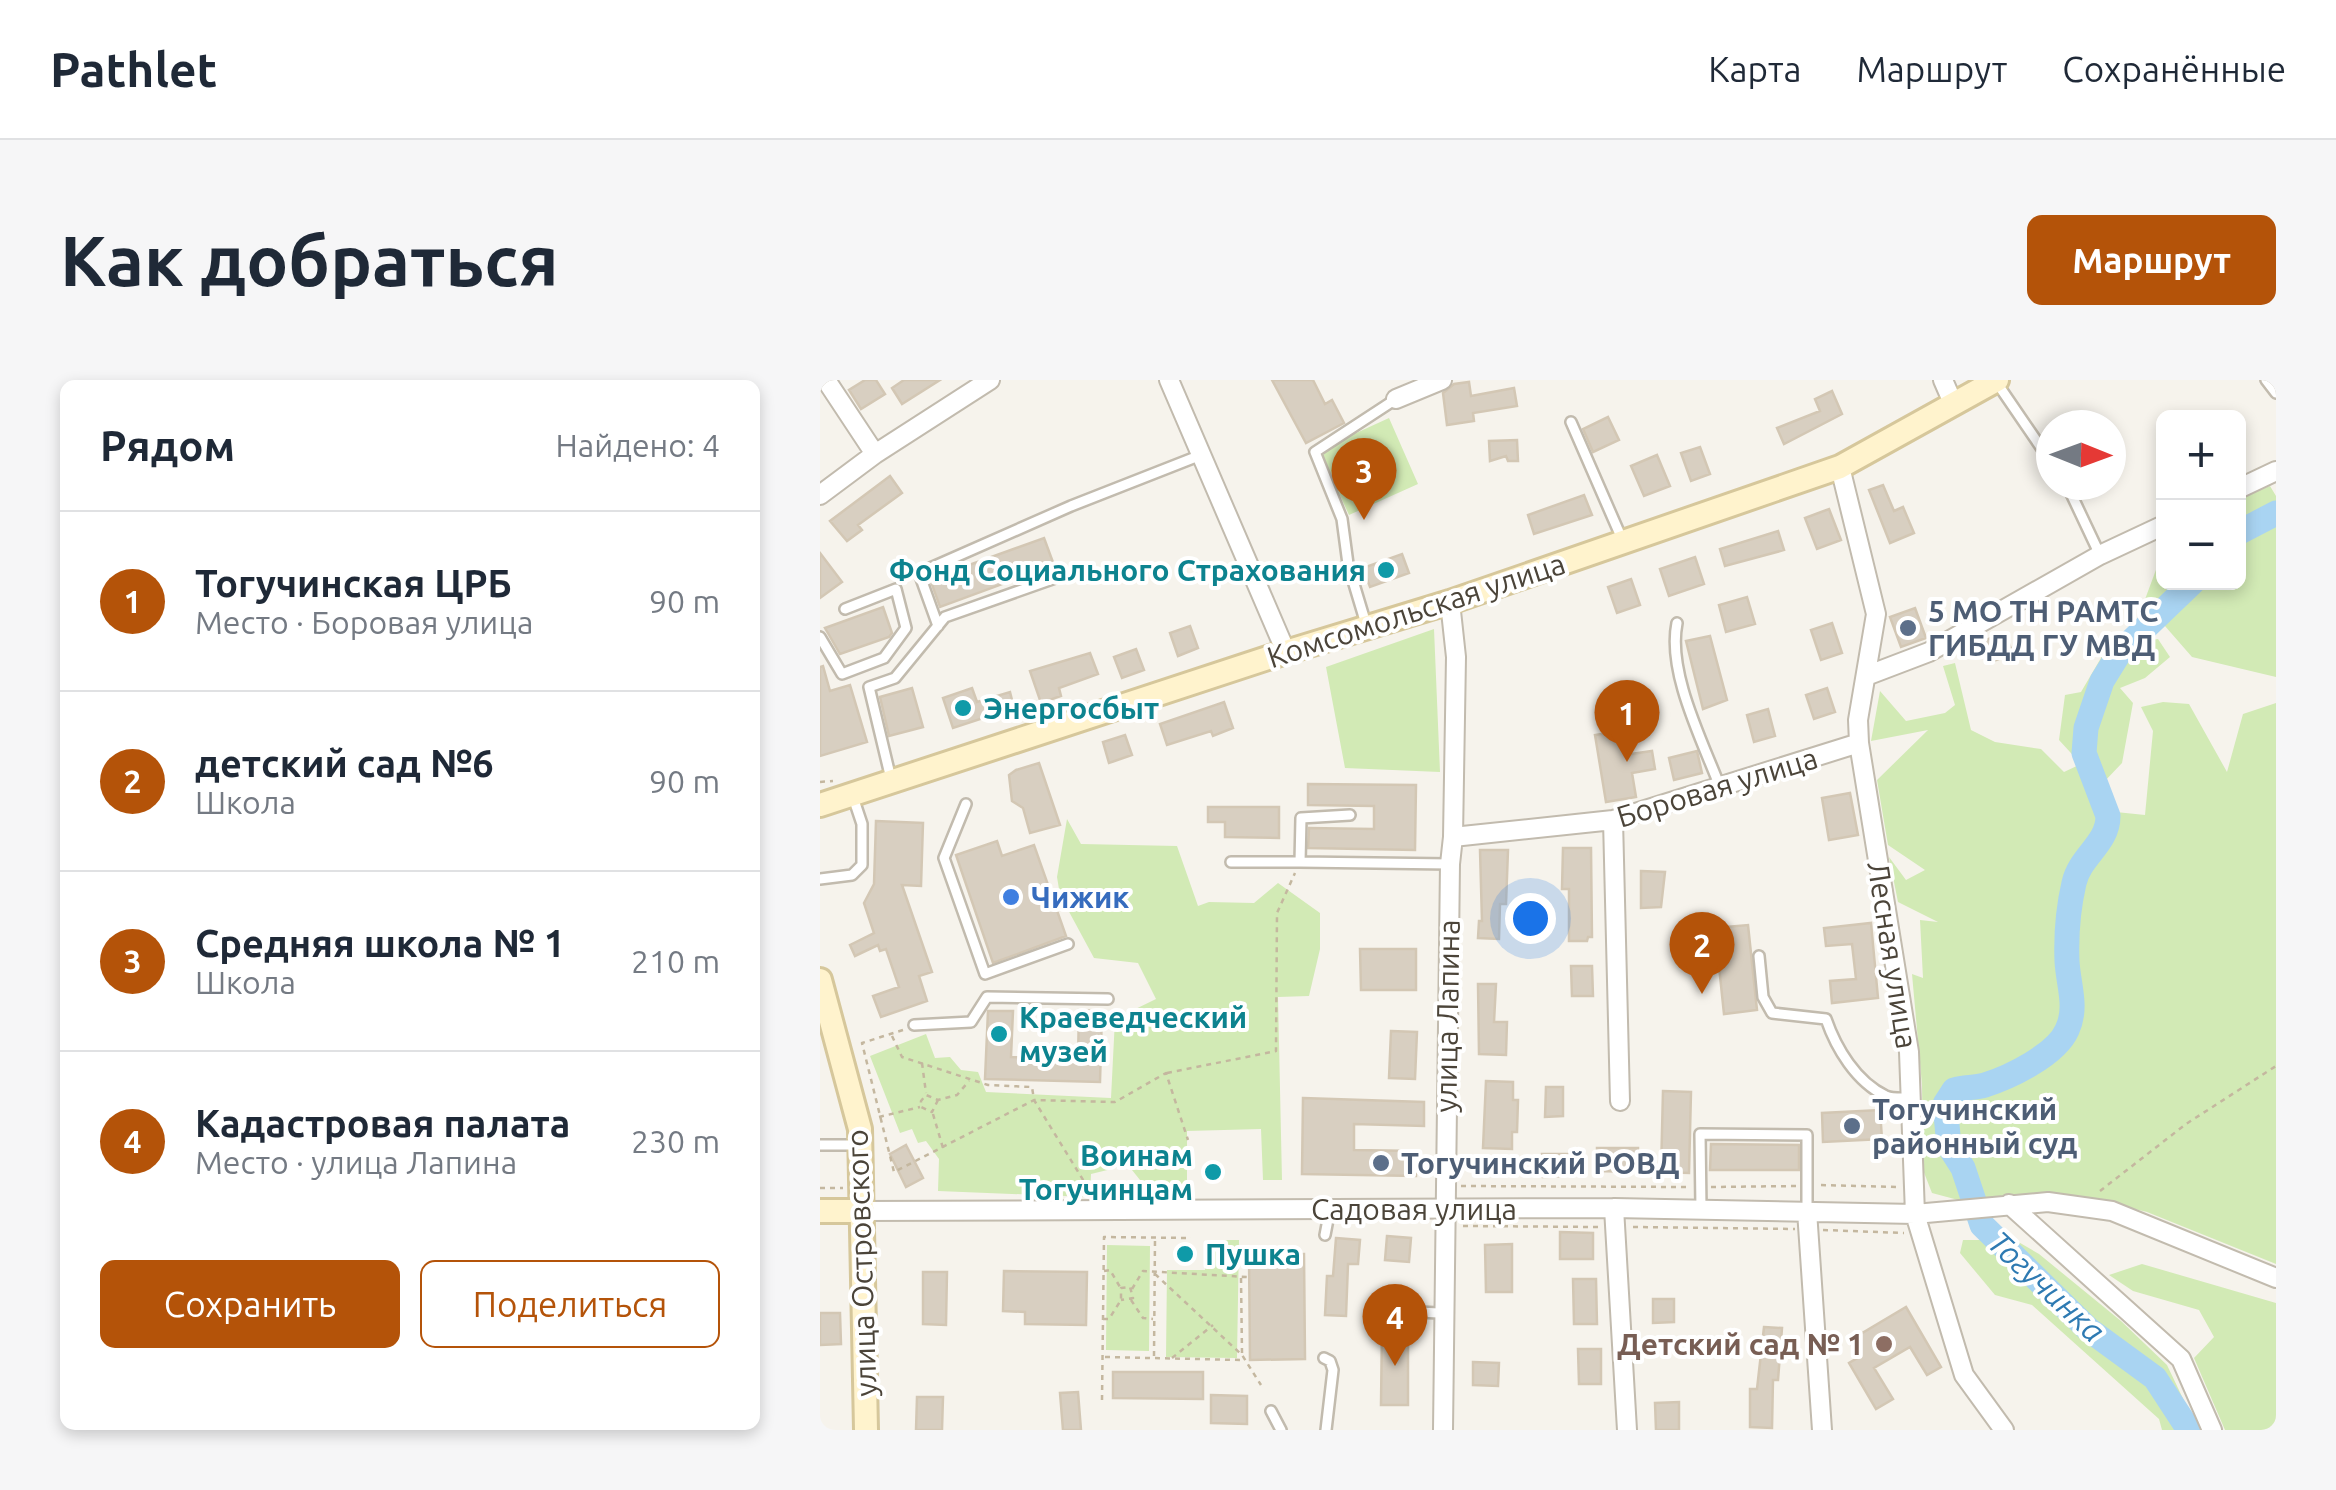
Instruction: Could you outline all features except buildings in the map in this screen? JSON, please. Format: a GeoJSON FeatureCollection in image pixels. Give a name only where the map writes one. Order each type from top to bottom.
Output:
{"type":"FeatureCollection","features":[{"type":"Feature","properties":{"kind":"main road","name":"Комсомольская улица"},"geometry":{"type":"LineString","coordinates":[[820,805],[1450,602],[1840,467],[1996,380]]}},
{"type":"Feature","properties":{"kind":"main road","name":"улица Островского"},"geometry":{"type":"LineString","coordinates":[[820,980],[849,1080],[860,1145],[866,1430]]}},
{"type":"Feature","properties":{"kind":"main road"},"geometry":{"type":"LineString","coordinates":[[820,1210],[863,1200]]}},
{"type":"Feature","properties":{"kind":"street"},"geometry":{"type":"LineString","coordinates":[[826,380],[875,454]]}},
{"type":"Feature","properties":{"kind":"street"},"geometry":{"type":"LineString","coordinates":[[820,495],[875,454],[990,380]]}},
{"type":"Feature","properties":{"kind":"street"},"geometry":{"type":"LineString","coordinates":[[1169,380],[1286,652]]}},
{"type":"Feature","properties":{"kind":"street"},"geometry":{"type":"LineString","coordinates":[[1396,399],[1442,380]]}},
{"type":"Feature","properties":{"kind":"street"},"geometry":{"type":"LineString","coordinates":[[1943,380],[1953,402]]}},
{"type":"Feature","properties":{"kind":"street","name":"Лесная улица"},"geometry":{"type":"LineString","coordinates":[[1840,467],[1876,614],[1858,720],[1859,743],[1909,1052],[1915,1214],[1964,1375],[2004,1430]]}},
{"type":"Feature","properties":{"kind":"street"},"geometry":{"type":"LineString","coordinates":[[2246,485],[2276,471]]}},
{"type":"Feature","properties":{"kind":"street"},"geometry":{"type":"LineString","coordinates":[[1866,676],[1929,652],[2100,555],[2156,529]]}},
{"type":"Feature","properties":{"kind":"street","name":"улица Лапина"},"geometry":{"type":"LineString","coordinates":[[1443,1430],[1456,657],[1450,602]]}},
{"type":"Feature","properties":{"kind":"street","name":"Боровая улица"},"geometry":{"type":"LineString","coordinates":[[1453,837],[1613,820],[1859,743]]}},
{"type":"Feature","properties":{"kind":"street"},"geometry":{"type":"LineString","coordinates":[[1613,820],[1620,1101]]}},
{"type":"Feature","properties":{"kind":"street","name":"Садовая улица"},"geometry":{"type":"LineString","coordinates":[[863,1200],[1330,1209],[1445,1217],[1615,1218],[1700,1209],[1808,1220],[2048,1202],[2112,1212],[2276,1278]]}},
{"type":"Feature","properties":{"kind":"street"},"geometry":{"type":"LineString","coordinates":[[2009,1204],[2181,1359],[2212,1430]]}},
{"type":"Feature","properties":{"kind":"street"},"geometry":{"type":"LineString","coordinates":[[1615,1218],[1628,1430]]}},
{"type":"Feature","properties":{"kind":"street"},"geometry":{"type":"LineString","coordinates":[[1808,1220],[1822,1430]]}},
{"type":"Feature","properties":{"kind":"lane"},"geometry":{"type":"LineString","coordinates":[[1996,380],[2036,440]]}},
{"type":"Feature","properties":{"kind":"lane"},"geometry":{"type":"LineString","coordinates":[[2266,380],[2276,393]]}},
{"type":"Feature","properties":{"kind":"lane"},"geometry":{"type":"LineString","coordinates":[[1367,629],[1348,564],[1342,519],[1315,452],[1396,399]]}},
{"type":"Feature","properties":{"kind":"lane"},"geometry":{"type":"LineString","coordinates":[[1571,422],[1622,542]]}},
{"type":"Feature","properties":{"kind":"lane"},"geometry":{"type":"LineString","coordinates":[[938,626],[918,573],[1071,506],[1201,456]]}},
{"type":"Feature","properties":{"kind":"lane"},"geometry":{"type":"LineString","coordinates":[[2074,500],[2100,555]]}},
{"type":"Feature","properties":{"kind":"lane"},"geometry":{"type":"LineString","coordinates":[[892,782],[869,687],[895,678],[945,618],[1064,575]]}},
{"type":"Feature","properties":{"kind":"lane"},"geometry":{"type":"LineString","coordinates":[[820,636],[842,674],[884,658],[906,628],[896,590],[845,609]]}},
{"type":"Feature","properties":{"kind":"lane"},"geometry":{"type":"LineString","coordinates":[[1677,623],[1673,644],[1689,704],[1720,787]]}},
{"type":"Feature","properties":{"kind":"lane"},"geometry":{"type":"LineString","coordinates":[[820,879],[852,875],[862,866],[862,824],[852,795]]}},
{"type":"Feature","properties":{"kind":"lane"},"geometry":{"type":"LineString","coordinates":[[966,804],[944,858],[985,974],[1068,944]]}},
{"type":"Feature","properties":{"kind":"lane"},"geometry":{"type":"LineString","coordinates":[[1300,862],[1301,818],[1350,815]]}},
{"type":"Feature","properties":{"kind":"lane"},"geometry":{"type":"LineString","coordinates":[[1231,862],[1450,864]]}},
{"type":"Feature","properties":{"kind":"lane"},"geometry":{"type":"LineString","coordinates":[[1759,956],[1764,997],[1772,1013],[1826,1019],[1834,1042],[1853,1069],[1888,1098],[1910,1098]]}},
{"type":"Feature","properties":{"kind":"lane"},"geometry":{"type":"LineString","coordinates":[[914,1025],[971,1022],[987,997],[1108,1000]]}},
{"type":"Feature","properties":{"kind":"lane"},"geometry":{"type":"LineString","coordinates":[[1700,1209],[1700,1134],[1807,1135],[1808,1220]]}},
{"type":"Feature","properties":{"kind":"lane"},"geometry":{"type":"LineString","coordinates":[[820,1145],[860,1145]]}},
{"type":"Feature","properties":{"kind":"lane"},"geometry":{"type":"LineString","coordinates":[[1326,1235],[1330,1209]]}},
{"type":"Feature","properties":{"kind":"lane"},"geometry":{"type":"LineString","coordinates":[[1375,1322],[1392,1313],[1444,1313]]}},
{"type":"Feature","properties":{"kind":"lane"},"geometry":{"type":"LineString","coordinates":[[1324,1358],[1333,1370],[1326,1430]]}},
{"type":"Feature","properties":{"kind":"lane"},"geometry":{"type":"LineString","coordinates":[[1271,1412],[1281,1430]]}},
{"type":"Feature","properties":{"kind":"path"},"geometry":{"type":"LineString","coordinates":[[914,1025],[862,1043],[894,1172],[1034,1100],[1115,1102],[1166,1073],[1276,1051],[1277,913],[1300,862]]}},
{"type":"Feature","properties":{"kind":"path"},"geometry":{"type":"LineString","coordinates":[[891,1035],[902,1057],[988,1085],[1032,1087],[1034,1100],[1088,1188],[1112,1188]]}},
{"type":"Feature","properties":{"kind":"path"},"geometry":{"type":"LineString","coordinates":[[921,1107],[926,1095],[922,1063]]}},
{"type":"Feature","properties":{"kind":"path"},"geometry":{"type":"LineString","coordinates":[[2084,1206],[2115,1177],[2186,1124],[2276,1066]]}},
{"type":"Feature","properties":{"kind":"path"},"geometry":{"type":"LineString","coordinates":[[1166,1073],[1188,1140]]}},
{"type":"Feature","properties":{"kind":"path"},"geometry":{"type":"LineString","coordinates":[[943,1148],[932,1112],[938,1100],[957,1094],[970,1080]]}},
{"type":"Feature","properties":{"kind":"path"},"geometry":{"type":"LineString","coordinates":[[926,1095],[938,1100]]}},
{"type":"Feature","properties":{"kind":"path"},"geometry":{"type":"LineString","coordinates":[[878,1117],[921,1107],[932,1112]]}},
{"type":"Feature","properties":{"kind":"path"},"geometry":{"type":"LineString","coordinates":[[1445,1186],[1914,1188]]}},
{"type":"Feature","properties":{"kind":"path"},"geometry":{"type":"LineString","coordinates":[[820,1188],[863,1200]]}},
{"type":"Feature","properties":{"kind":"path"},"geometry":{"type":"LineString","coordinates":[[1445,1217],[1808,1220],[1921,1233]]}},
{"type":"Feature","properties":{"kind":"path"},"geometry":{"type":"LineString","coordinates":[[1102,1400],[1104,1237],[1191,1238]]}},
{"type":"Feature","properties":{"kind":"path"},"geometry":{"type":"LineString","coordinates":[[1154,1358],[1155,1238]]}},
{"type":"Feature","properties":{"kind":"path"},"geometry":{"type":"LineString","coordinates":[[1104,1271],[1110,1270],[1121,1288]]}},
{"type":"Feature","properties":{"kind":"path"},"geometry":{"type":"LineString","coordinates":[[1154,1319],[1142,1318],[1131,1300],[1132,1289],[1143,1271],[1244,1277],[1243,1357]]}},
{"type":"Feature","properties":{"kind":"path"},"geometry":{"type":"LineString","coordinates":[[1155,1274],[1213,1325],[1243,1357],[1260,1385]]}},
{"type":"Feature","properties":{"kind":"path"},"geometry":{"type":"LineString","coordinates":[[1121,1288],[1132,1289]]}},
{"type":"Feature","properties":{"kind":"path"},"geometry":{"type":"LineString","coordinates":[[1121,1288],[1121,1300]]}},
{"type":"Feature","properties":{"kind":"path"},"geometry":{"type":"LineString","coordinates":[[1103,1319],[1109,1319],[1121,1300]]}},
{"type":"Feature","properties":{"kind":"path"},"geometry":{"type":"LineString","coordinates":[[1121,1300],[1131,1300]]}},
{"type":"Feature","properties":{"kind":"path"},"geometry":{"type":"LineString","coordinates":[[1170,1358],[1213,1325]]}},
{"type":"Feature","properties":{"kind":"path"},"geometry":{"type":"LineString","coordinates":[[1102,1358],[1243,1357]]}},
{"type":"Feature","properties":{"kind":"green space"},"geometry":{"type":"Polygon","coordinates":[[[1389,418],[1418,484],[1349,515],[1319,450],[1389,418]]]}},
{"type":"Feature","properties":{"kind":"green space"},"geometry":{"type":"Polygon","coordinates":[[[2270,486],[2276,496],[2276,677],[2192,657],[2144,602],[2156,570],[2156,590],[2246,590],[2246,495],[2270,486]]]}},
{"type":"Feature","properties":{"kind":"green space"},"geometry":{"type":"Polygon","coordinates":[[[1434,629],[1440,772],[1345,768],[1326,667],[1434,629]]]}},
{"type":"Feature","properties":{"kind":"green space"},"geometry":{"type":"Polygon","coordinates":[[[2158,639],[2170,657],[2145,678],[2120,688],[2133,703],[2122,763],[2103,783],[2116,812],[2145,815],[2153,731],[2141,707],[2163,702],[2189,704],[2227,772],[2243,714],[2276,703],[2276,1264],[2147,1212],[2077,1195],[1962,1201],[1932,1193],[1923,1170],[1922,1085],[1912,974],[1923,978],[1920,920],[1938,922],[1898,902],[1889,857],[1906,880],[1925,870],[1888,845],[1877,780],[1928,730],[1871,741],[1880,691],[1906,721],[1945,713],[1955,705],[1943,666],[1955,663],[1971,730],[1995,742],[2041,749],[2064,772],[2081,764],[2059,740],[2065,695],[2081,692],[2108,646],[2158,639]]]}},
{"type":"Feature","properties":{"kind":"green space"},"geometry":{"type":"Polygon","coordinates":[[[1067,819],[1081,844],[1177,846],[1198,906],[1209,902],[1254,903],[1278,883],[1320,913],[1320,949],[1309,996],[1278,997],[1282,1180],[1263,1180],[1261,1129],[1187,1131],[1187,1197],[1144,1185],[1128,1165],[1091,1174],[1090,1197],[938,1191],[939,1159],[926,1141],[918,1143],[912,1129],[900,1133],[870,1056],[926,1034],[935,1058],[950,1057],[961,1070],[978,1072],[986,1092],[1111,1098],[1115,1019],[1156,999],[1138,963],[1094,958],[1060,895],[1057,877],[1067,819]]]}},
{"type":"Feature","properties":{"kind":"green space"},"geometry":{"type":"Polygon","coordinates":[[[1206,1240],[1239,1240],[1237,1358],[1166,1357],[1167,1270],[1205,1270],[1206,1240]]]}},
{"type":"Feature","properties":{"kind":"green space"},"geometry":{"type":"Polygon","coordinates":[[[1963,1240],[2015,1240],[2039,1254],[2121,1321],[2167,1365],[2198,1430],[2162,1430],[2159,1419],[2032,1305],[1995,1295],[1960,1253],[1963,1240]]]}},
{"type":"Feature","properties":{"kind":"green space"},"geometry":{"type":"Polygon","coordinates":[[[1107,1245],[1150,1246],[1149,1351],[1106,1350],[1107,1245]]]}},
{"type":"Feature","properties":{"kind":"green space"},"geometry":{"type":"Polygon","coordinates":[[[2142,1264],[2276,1303],[2276,1430],[2225,1430],[2194,1358],[2214,1337],[2199,1310],[2133,1291],[2109,1275],[2142,1264]]]}},
{"type":"Feature","properties":{"kind":"waterway","name":"Тогучинка"},"geometry":{"type":"LineString","coordinates":[[2246,529],[2276,513]]}},
{"type":"Feature","properties":{"kind":"waterway","name":"Тогучинка"},"geometry":{"type":"LineString","coordinates":[[2185,590],[2120,652],[2102,681],[2086,728],[2084,753],[2108,816],[2104,834],[2077,874],[2072,893],[2067,951],[2072,1004],[2067,1030],[2053,1048],[2031,1064],[1985,1085],[1954,1090],[1945,1104],[1949,1146],[1963,1168],[1982,1225],[2088,1329],[2155,1378],[2189,1430]]}},
{"type":"Feature","properties":{"kind":"place","name":"Средняя школа № 1"},"geometry":{"type":"Point","coordinates":[1364,520]}},
{"type":"Feature","properties":{"kind":"place","name":"Фонд Социального Страхования"},"geometry":{"type":"Point","coordinates":[1386,570]}},
{"type":"Feature","properties":{"kind":"place","name":"5 МО ТН РАМТС ГИБДД ГУ МВД"},"geometry":{"type":"Point","coordinates":[1908,628]}},
{"type":"Feature","properties":{"kind":"place","name":"Энергосбыт"},"geometry":{"type":"Point","coordinates":[963,708]}},
{"type":"Feature","properties":{"kind":"place","name":"Тогучинская ЦРБ"},"geometry":{"type":"Point","coordinates":[1627,762]}},
{"type":"Feature","properties":{"kind":"place","name":"Чижик"},"geometry":{"type":"Point","coordinates":[1011,897]}},
{"type":"Feature","properties":{"kind":"place","name":"детский сад №6"},"geometry":{"type":"Point","coordinates":[1702,994]}},
{"type":"Feature","properties":{"kind":"place","name":"Краеведческий музей"},"geometry":{"type":"Point","coordinates":[999,1034]}},
{"type":"Feature","properties":{"kind":"place","name":"Тогучинский районный суд"},"geometry":{"type":"Point","coordinates":[1852,1126]}},
{"type":"Feature","properties":{"kind":"place","name":"Тогучинский РОВД"},"geometry":{"type":"Point","coordinates":[1381,1163]}},
{"type":"Feature","properties":{"kind":"place","name":"Воинам Тогучинцам"},"geometry":{"type":"Point","coordinates":[1213,1172]}},
{"type":"Feature","properties":{"kind":"place","name":"Пушка"},"geometry":{"type":"Point","coordinates":[1185,1254]}},
{"type":"Feature","properties":{"kind":"place","name":"Детский сад № 1"},"geometry":{"type":"Point","coordinates":[1884,1344]}},
{"type":"Feature","properties":{"kind":"place","name":"Кадастровая палата"},"geometry":{"type":"Point","coordinates":[1395,1366]}}]}
